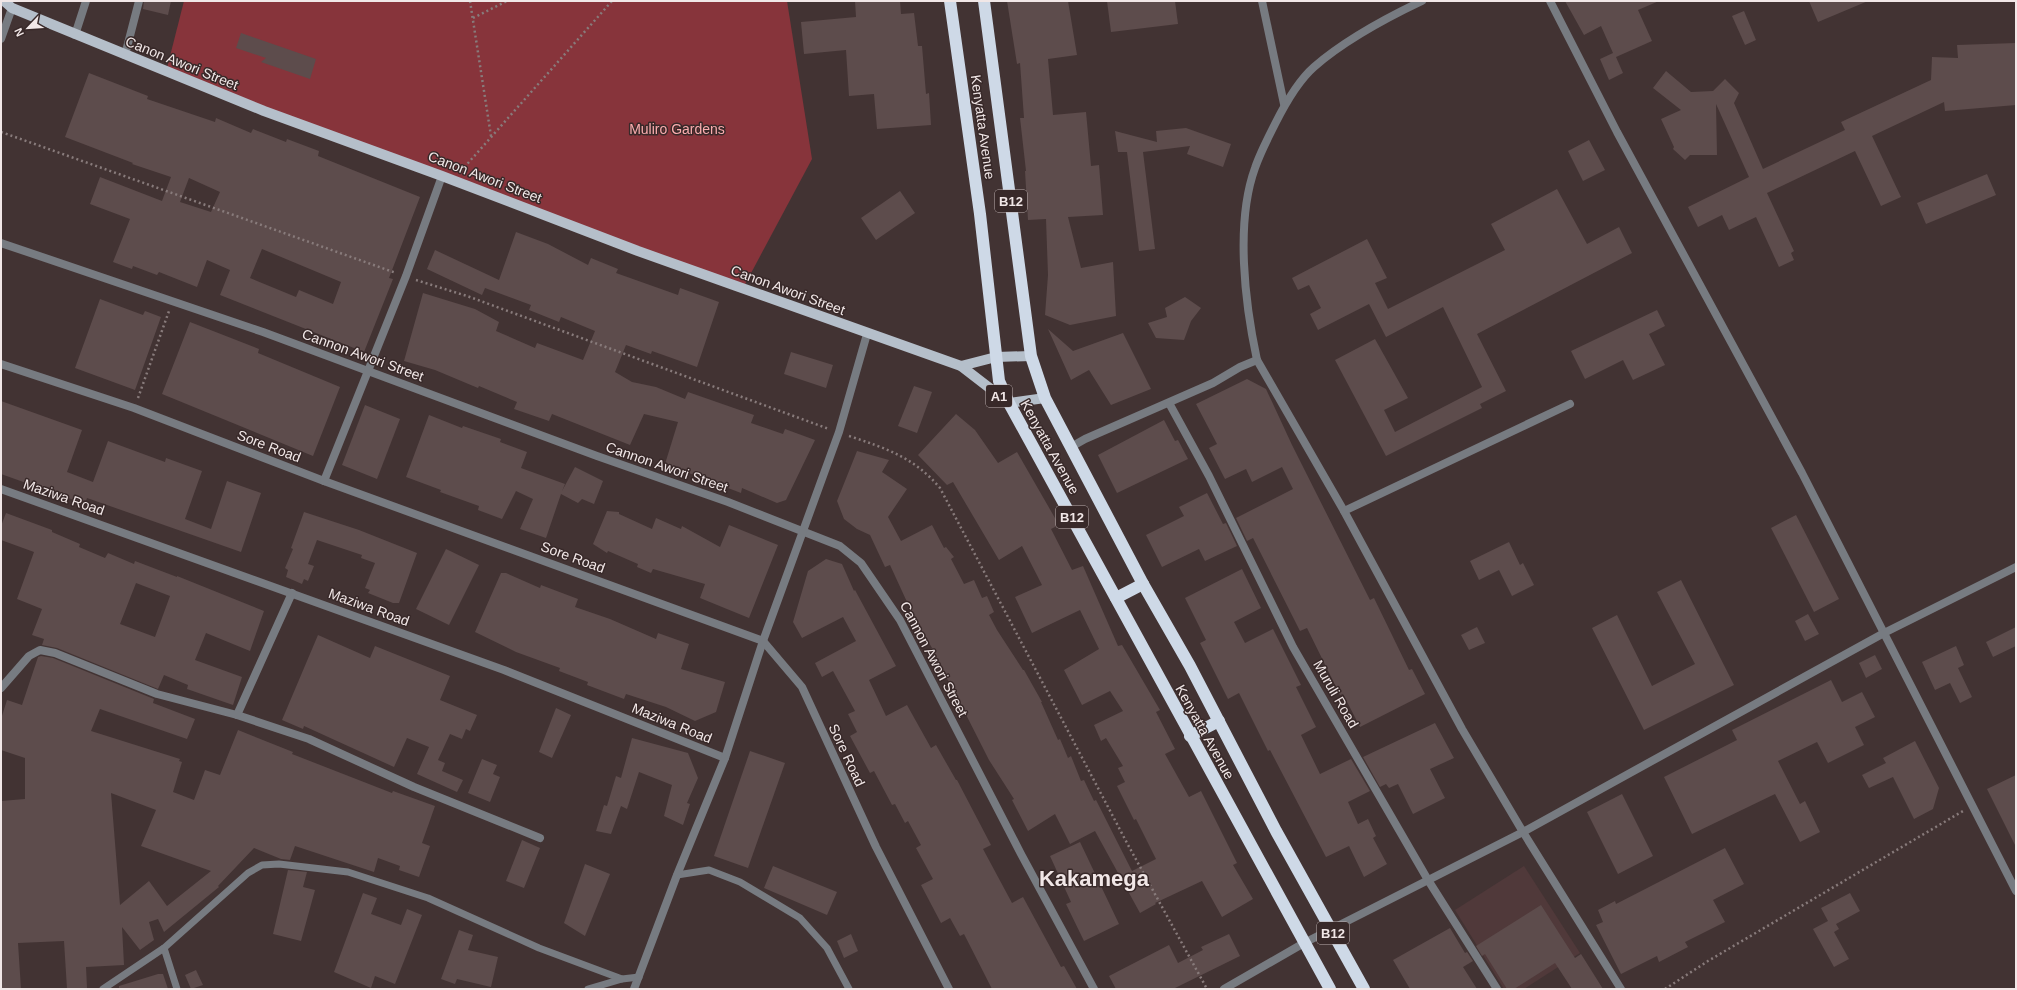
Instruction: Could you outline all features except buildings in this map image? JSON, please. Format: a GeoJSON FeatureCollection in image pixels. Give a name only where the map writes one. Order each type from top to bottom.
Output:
{"type":"FeatureCollection","features":[{"type":"Feature","properties":{"kind":"highway","name":"Kenyatta Avenue"},"geometry":{"type":"LineString","coordinates":[[950,1],[980,214],[999,381],[1009,403],[1190,736],[1330,989]]}},
{"type":"Feature","properties":{"kind":"highway","name":"Kenyatta Avenue"},"geometry":{"type":"LineString","coordinates":[[984,1],[1031,356],[1046,398],[1143,584],[1190,666],[1276,831],[1364,989]]}},
{"type":"Feature","properties":{"kind":"highway"},"geometry":{"type":"LineString","coordinates":[[1116,598],[1143,584]]}},
{"type":"Feature","properties":{"kind":"highway"},"geometry":{"type":"LineString","coordinates":[[1190,736],[1219,721]]}},
{"type":"Feature","properties":{"kind":"main road","name":"Canon Awori Street"},"geometry":{"type":"LineString","coordinates":[[4,1],[12,8],[75,35],[264,111],[453,180],[638,251],[867,334],[961,366],[1009,403]]}},
{"type":"Feature","properties":{"kind":"main road"},"geometry":{"type":"LineString","coordinates":[[961,366],[996,357],[1031,356]]}},
{"type":"Feature","properties":{"kind":"main road","name":"A1"},"geometry":{"type":"LineString","coordinates":[[1009,403],[1046,398]]}},
{"type":"Feature","properties":{"kind":"street"},"geometry":{"type":"LineString","coordinates":[[75,35],[86,1]]}},
{"type":"Feature","properties":{"kind":"street"},"geometry":{"type":"LineString","coordinates":[[125,55],[139,1]]}},
{"type":"Feature","properties":{"kind":"street"},"geometry":{"type":"LineString","coordinates":[[1262,1],[1284,104]]}},
{"type":"Feature","properties":{"kind":"street"},"geometry":{"type":"LineString","coordinates":[[1422,1],[1392,15],[1335,51],[1312,68],[1284,104],[1254,169],[1246,207],[1244,242],[1248,316],[1257,360],[1344,511],[1462,729],[1523,832],[1621,989]]}},
{"type":"Feature","properties":{"kind":"street"},"geometry":{"type":"LineString","coordinates":[[1550,1],[1617,132],[1802,473],[2016,891]]}},
{"type":"Feature","properties":{"kind":"street"},"geometry":{"type":"LineString","coordinates":[[1,39],[12,8]]}},
{"type":"Feature","properties":{"kind":"street"},"geometry":{"type":"LineString","coordinates":[[324,481],[367,370],[406,276],[442,176]]}},
{"type":"Feature","properties":{"kind":"street","name":"Cannon Awori Street"},"geometry":{"type":"LineString","coordinates":[[1,243],[263,332],[804,531],[840,546],[861,563],[900,620],[1021,854],[1094,989]]}},
{"type":"Feature","properties":{"kind":"street"},"geometry":{"type":"LineString","coordinates":[[634,989],[677,875],[725,758],[762,641],[804,531],[838,432],[867,334]]}},
{"type":"Feature","properties":{"kind":"street"},"geometry":{"type":"LineString","coordinates":[[1071,447],[1085,439],[1169,403],[1257,360]]}},
{"type":"Feature","properties":{"kind":"street","name":"Sore Road"},"geometry":{"type":"LineString","coordinates":[[1,364],[134,408],[324,481],[762,641],[802,687],[876,847],[949,989]]}},
{"type":"Feature","properties":{"kind":"street","name":"Muruli Road"},"geometry":{"type":"LineString","coordinates":[[1169,403],[1209,476],[1293,647],[1428,880],[1497,989]]}},
{"type":"Feature","properties":{"kind":"street"},"geometry":{"type":"LineString","coordinates":[[1344,511],[1570,404]]}},
{"type":"Feature","properties":{"kind":"street","name":"Maziwa Road"},"geometry":{"type":"LineString","coordinates":[[1,489],[504,670],[725,758]]}},
{"type":"Feature","properties":{"kind":"street"},"geometry":{"type":"LineString","coordinates":[[1224,989],[1304,943],[1523,832],[1884,633],[2016,567]]}},
{"type":"Feature","properties":{"kind":"street"},"geometry":{"type":"LineString","coordinates":[[237,715],[292,593]]}},
{"type":"Feature","properties":{"kind":"street"},"geometry":{"type":"LineString","coordinates":[[1,688],[29,656],[40,650],[55,653],[157,694],[237,715],[309,739],[414,787],[540,838]]}},
{"type":"Feature","properties":{"kind":"lane"},"geometry":{"type":"LineString","coordinates":[[103,989],[164,948],[248,873],[262,865],[279,864],[348,872],[428,898],[539,948],[622,979]]}},
{"type":"Feature","properties":{"kind":"lane"},"geometry":{"type":"LineString","coordinates":[[677,875],[709,870],[740,882],[800,918],[827,948],[849,989]]}},
{"type":"Feature","properties":{"kind":"lane"},"geometry":{"type":"LineString","coordinates":[[164,948],[177,989]]}},
{"type":"Feature","properties":{"kind":"lane"},"geometry":{"type":"LineString","coordinates":[[588,989],[622,979],[639,977]]}},
{"type":"Feature","properties":{"kind":"path"},"geometry":{"type":"LineString","coordinates":[[470,1],[491,136]]}},
{"type":"Feature","properties":{"kind":"path"},"geometry":{"type":"LineString","coordinates":[[473,18],[507,1]]}},
{"type":"Feature","properties":{"kind":"path"},"geometry":{"type":"LineString","coordinates":[[453,180],[612,1]]}},
{"type":"Feature","properties":{"kind":"path"},"geometry":{"type":"LineString","coordinates":[[1,132],[406,276],[467,296],[838,432],[886,448],[907,459],[929,475],[940,488],[1127,843],[1208,989]]}},
{"type":"Feature","properties":{"kind":"path"},"geometry":{"type":"LineString","coordinates":[[134,408],[172,302]]}},
{"type":"Feature","properties":{"kind":"path"},"geometry":{"type":"LineString","coordinates":[[1665,989],[1708,961],[1972,806]]}},
{"type":"Feature","properties":{"kind":"shaded area"},"geometry":{"type":"Polygon","coordinates":[[[1524,866],[1580,953],[1524,989],[1504,989],[1455,910],[1524,866]]]}},
{"type":"Feature","properties":{"kind":"green space","name":"Muliro Gardens"},"geometry":{"type":"Polygon","coordinates":[[[184,1],[787,1],[812,159],[742,290],[166,72],[184,1]]]}},
{"type":"Feature","properties":{"kind":"district","name":"Kakamega"},"geometry":{"type":"Point","coordinates":[1094,878]}}]}
